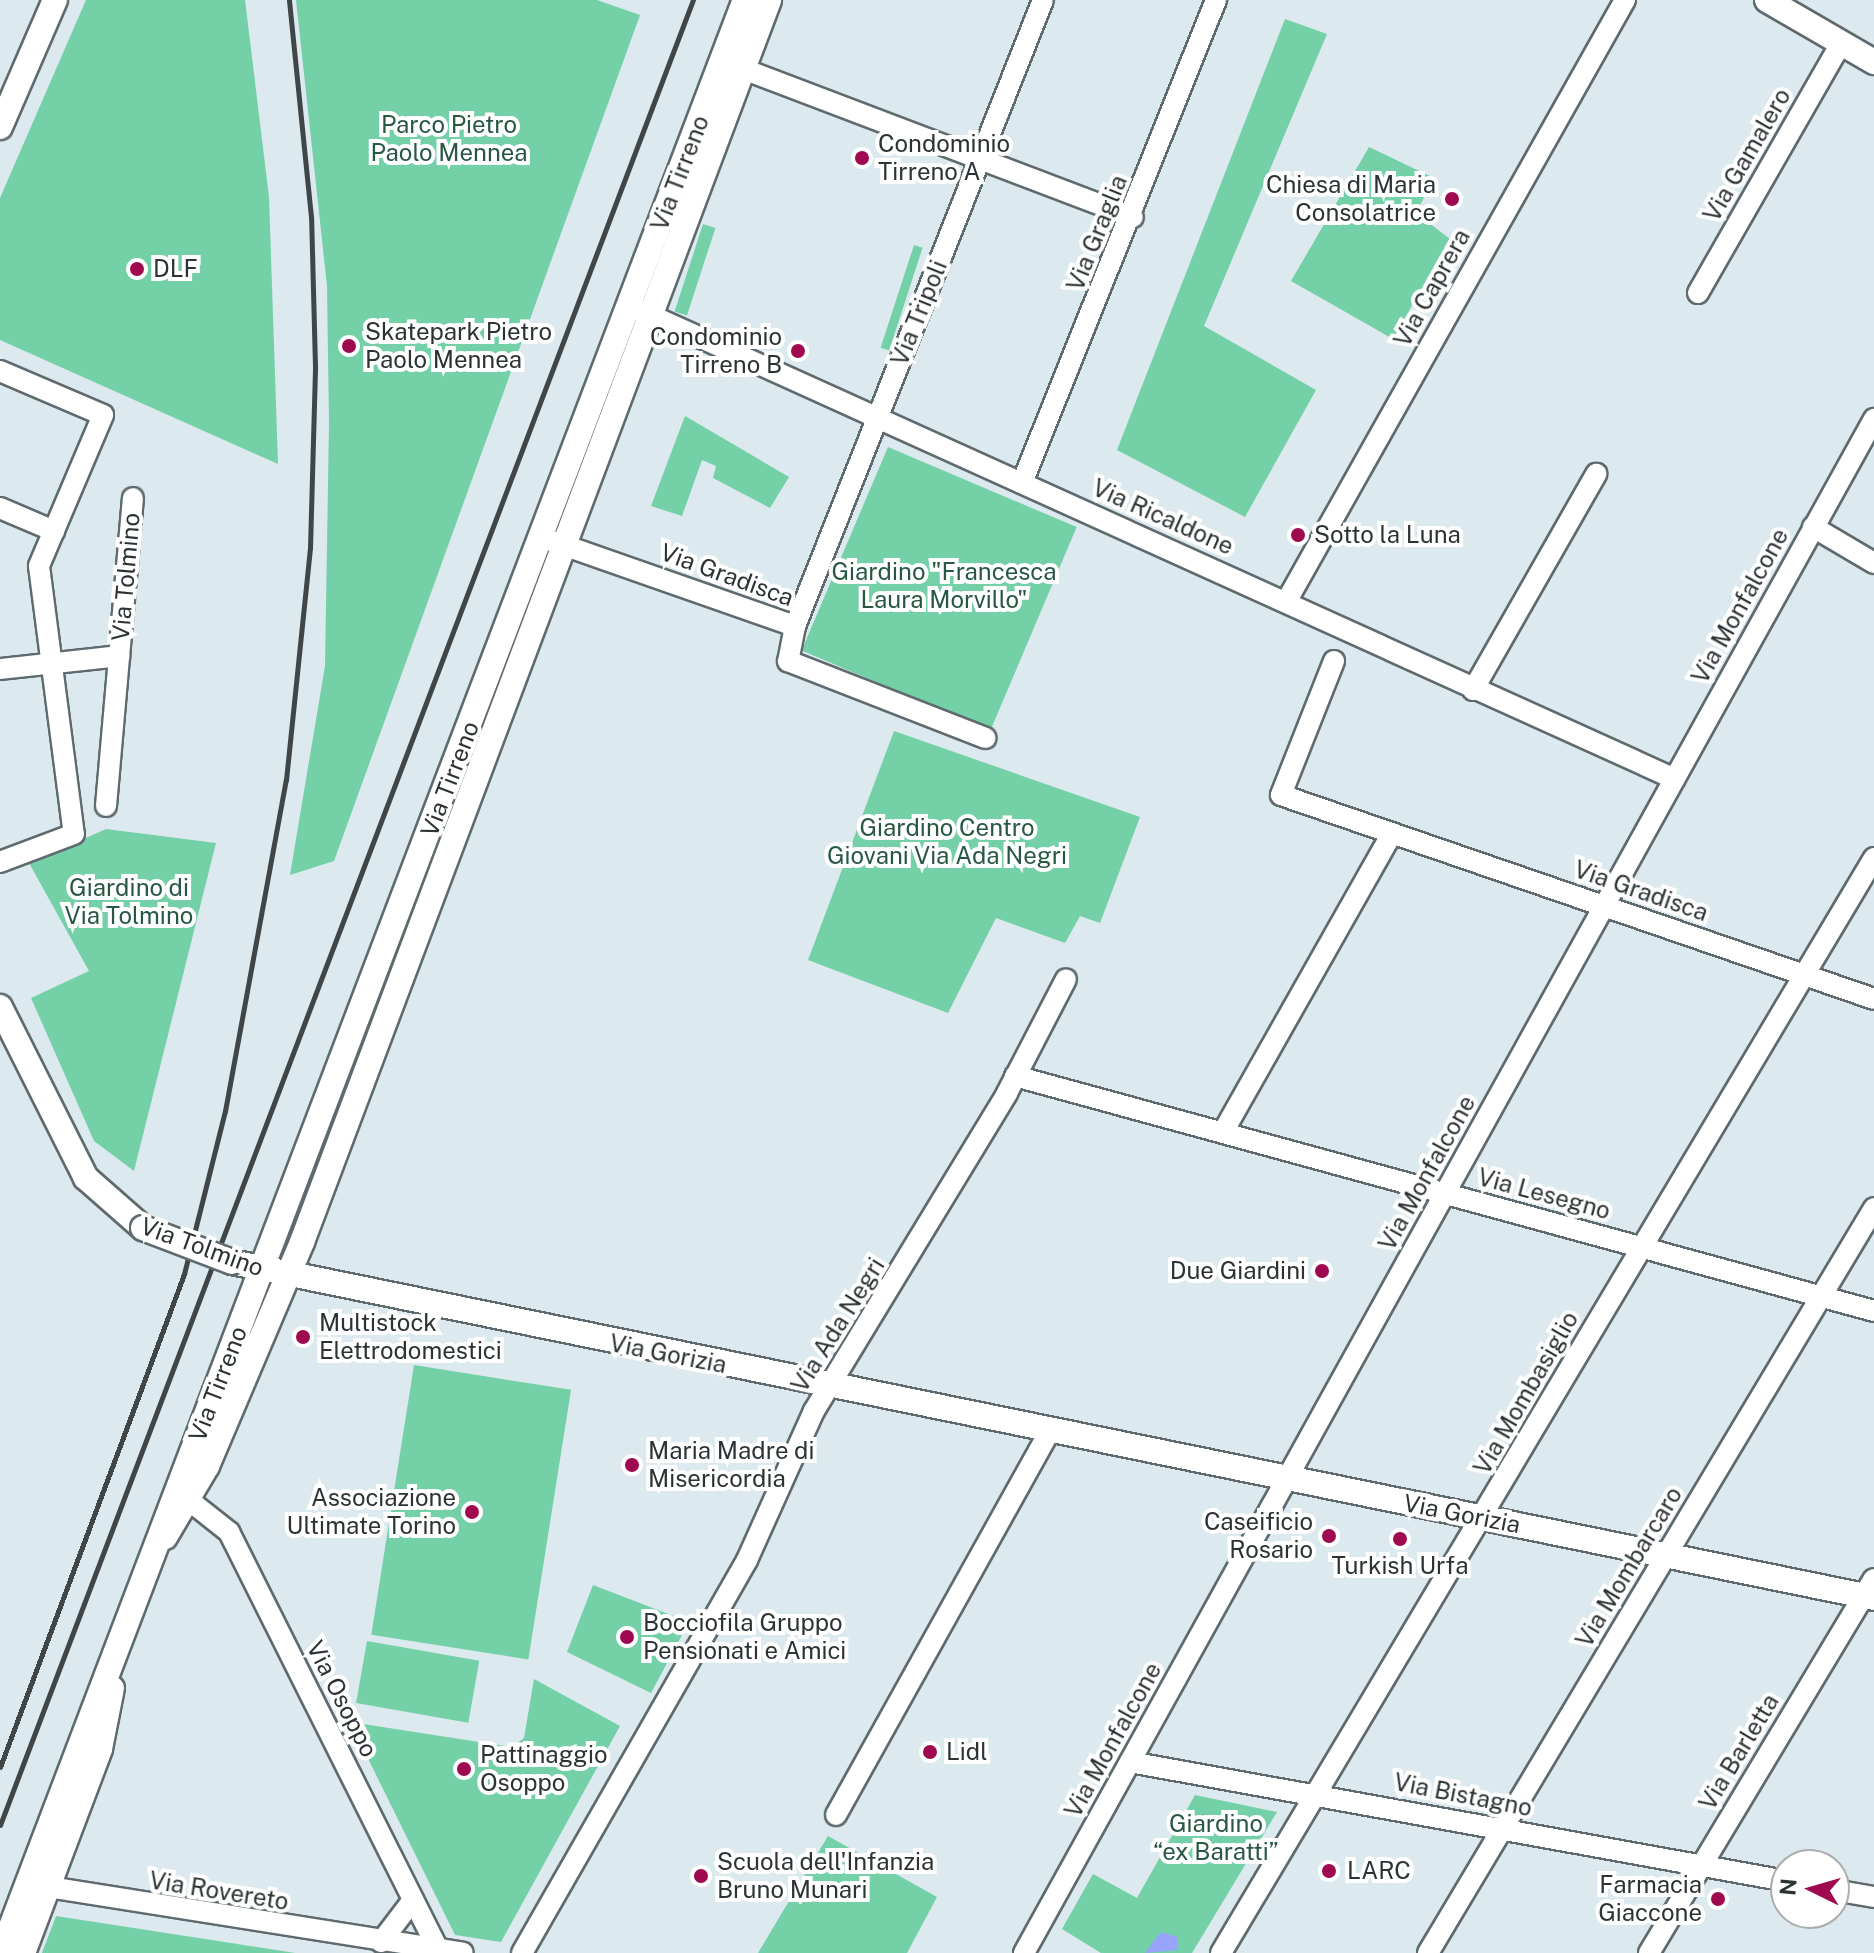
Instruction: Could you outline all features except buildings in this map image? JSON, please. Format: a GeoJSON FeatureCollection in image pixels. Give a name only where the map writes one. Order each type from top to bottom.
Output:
{"type":"FeatureCollection","features":[{"type":"Feature","properties":{"kind":"street"},"geometry":{"type":"LineString","coordinates":[[0,127],[55,0]]}},
{"type":"Feature","properties":{"kind":"street","name":"Via Tirreno"},"geometry":{"type":"LineString","coordinates":[[23,1953],[38,1886],[116,1653],[274,1274],[565,546],[745,0]]}},
{"type":"Feature","properties":{"kind":"street","name":"Via Tirreno"},"geometry":{"type":"LineString","coordinates":[[274,1274],[541,537],[743,69],[769,0]]}},
{"type":"Feature","properties":{"kind":"street","name":"Via Tripoli"},"geometry":{"type":"LineString","coordinates":[[795,626],[1043,0]]}},
{"type":"Feature","properties":{"kind":"street","name":"Via Graglia"},"geometry":{"type":"LineString","coordinates":[[1022,483],[1133,217],[1216,0]]}},
{"type":"Feature","properties":{"kind":"street","name":"Via Caprera"},"geometry":{"type":"LineString","coordinates":[[1286,602],[1625,0]]}},
{"type":"Feature","properties":{"kind":"street"},"geometry":{"type":"LineString","coordinates":[[1770,1],[1874,62]]}},
{"type":"Feature","properties":{"kind":"street","name":"Via Gamalero"},"geometry":{"type":"LineString","coordinates":[[1698,293],[1841,43]]}},
{"type":"Feature","properties":{"kind":"street"},"geometry":{"type":"LineString","coordinates":[[743,69],[1133,217]]}},
{"type":"Feature","properties":{"kind":"street","name":"Via Ricaldone"},"geometry":{"type":"LineString","coordinates":[[640,311],[1675,779]]}},
{"type":"Feature","properties":{"kind":"street"},"geometry":{"type":"LineString","coordinates":[[0,371],[103,415],[39,566],[74,834],[0,862]]}},
{"type":"Feature","properties":{"kind":"street","name":"Via Monfalcone"},"geometry":{"type":"LineString","coordinates":[[1024,1953],[1874,419]]}},
{"type":"Feature","properties":{"kind":"street"},"geometry":{"type":"LineString","coordinates":[[1473,690],[1596,474]]}},
{"type":"Feature","properties":{"kind":"street","name":"Via Tolmino"},"geometry":{"type":"LineString","coordinates":[[106,806],[133,498]]}},
{"type":"Feature","properties":{"kind":"street"},"geometry":{"type":"LineString","coordinates":[[0,508],[54,531]]}},
{"type":"Feature","properties":{"kind":"street"},"geometry":{"type":"LineString","coordinates":[[1813,527],[1874,563]]}},
{"type":"Feature","properties":{"kind":"street","name":"Via Gradisca"},"geometry":{"type":"LineString","coordinates":[[541,537],[795,626],[788,661],[986,738]]}},
{"type":"Feature","properties":{"kind":"street","name":"Via Tolmino"},"geometry":{"type":"LineString","coordinates":[[0,669],[119,656]]}},
{"type":"Feature","properties":{"kind":"street","name":"Via Gradisca"},"geometry":{"type":"LineString","coordinates":[[1334,661],[1281,795],[1874,999]]}},
{"type":"Feature","properties":{"kind":"street"},"geometry":{"type":"LineString","coordinates":[[1223,1132],[1392,833]]}},
{"type":"Feature","properties":{"kind":"street","name":"Via Mombasiglio"},"geometry":{"type":"LineString","coordinates":[[1221,1953],[1874,858]]}},
{"type":"Feature","properties":{"kind":"street","name":"Via Ada Negri"},"geometry":{"type":"LineString","coordinates":[[522,1953],[747,1560],[831,1388],[1015,1076],[1066,979]]}},
{"type":"Feature","properties":{"kind":"street","name":"Via Tolmino"},"geometry":{"type":"LineString","coordinates":[[0,1007],[86,1178],[143,1228],[232,1262],[274,1274]]}},
{"type":"Feature","properties":{"kind":"street","name":"Via Lesegno"},"geometry":{"type":"LineString","coordinates":[[1015,1076],[1874,1311]]}},
{"type":"Feature","properties":{"kind":"street","name":"Via Mombarcaro"},"geometry":{"type":"LineString","coordinates":[[1428,1953],[1874,1208]]}},
{"type":"Feature","properties":{"kind":"street","name":"Via Gorizia"},"geometry":{"type":"LineString","coordinates":[[274,1274],[1482,1519],[1871,1591]]}},
{"type":"Feature","properties":{"kind":"street"},"geometry":{"type":"LineString","coordinates":[[836,1815],[1050,1431]]}},
{"type":"Feature","properties":{"kind":"street","name":"Via Osoppo"},"geometry":{"type":"LineString","coordinates":[[183,1493],[229,1532],[439,1952]]}},
{"type":"Feature","properties":{"kind":"street","name":"Via Barletta"},"geometry":{"type":"LineString","coordinates":[[1649,1953],[1700,1865],[1871,1591]]}},
{"type":"Feature","properties":{"kind":"street","name":"Via Bistagno"},"geometry":{"type":"LineString","coordinates":[[1130,1762],[1770,1878]]}},
{"type":"Feature","properties":{"kind":"street","name":"Via Tirreno"},"geometry":{"type":"LineString","coordinates":[[1,1953],[38,1886]]}},
{"type":"Feature","properties":{"kind":"street","name":"Via Rovereto"},"geometry":{"type":"LineString","coordinates":[[38,1886],[439,1952],[463,1953]]}},
{"type":"Feature","properties":{"kind":"street"},"geometry":{"type":"LineString","coordinates":[[1850,1893],[1874,1897]]}},
{"type":"Feature","properties":{"kind":"street"},"geometry":{"type":"LineString","coordinates":[[381,1942],[413,1900]]}},
{"type":"Feature","properties":{"kind":"green space","name":"DLF"},"geometry":{"type":"Polygon","coordinates":[[[86,0],[245,0],[269,197],[278,464],[0,340],[0,198],[86,0]]]}},
{"type":"Feature","properties":{"kind":"green space","name":"Parco Pietro Paolo Mennea"},"geometry":{"type":"Polygon","coordinates":[[[296,0],[597,0],[640,15],[334,861],[290,875],[325,666],[329,423],[327,286],[296,0]]]}},
{"type":"Feature","properties":{"kind":"green space"},"geometry":{"type":"Polygon","coordinates":[[[1285,19],[1327,34],[1204,326],[1316,390],[1245,517],[1117,450],[1285,19]]]}},
{"type":"Feature","properties":{"kind":"green space"},"geometry":{"type":"Polygon","coordinates":[[[1369,147],[1434,178],[1416,213],[1450,239],[1393,339],[1291,281],[1369,147]]]}},
{"type":"Feature","properties":{"kind":"green space"},"geometry":{"type":"Polygon","coordinates":[[[703,224],[715,228],[687,316],[675,311],[703,224]]]}},
{"type":"Feature","properties":{"kind":"green space"},"geometry":{"type":"Polygon","coordinates":[[[914,245],[923,248],[889,350],[881,348],[914,245]]]}},
{"type":"Feature","properties":{"kind":"green space"},"geometry":{"type":"Polygon","coordinates":[[[685,416],[789,477],[770,508],[713,478],[716,466],[702,460],[682,516],[651,506],[685,416]]]}},
{"type":"Feature","properties":{"kind":"green space","name":"Giardino \"Francesca Laura Morvillo\""},"geometry":{"type":"Polygon","coordinates":[[[888,447],[1077,527],[990,731],[802,650],[888,447]]]}},
{"type":"Feature","properties":{"kind":"green space","name":"Giardino Centro Giovani Via Ada Negri"},"geometry":{"type":"Polygon","coordinates":[[[894,731],[1140,817],[1100,923],[1080,916],[1065,943],[996,918],[948,1013],[808,960],[894,731]]]}},
{"type":"Feature","properties":{"kind":"green space","name":"Giardino di Via Tolmino"},"geometry":{"type":"Polygon","coordinates":[[[106,829],[216,843],[134,1171],[94,1141],[31,998],[89,971],[29,863],[106,829]]]}},
{"type":"Feature","properties":{"kind":"green space","name":"Associazione Ultimate Torino"},"geometry":{"type":"Polygon","coordinates":[[[414,1365],[571,1390],[528,1660],[371,1635],[414,1365]]]}},
{"type":"Feature","properties":{"kind":"green space","name":"Bocciofila Gruppo Pensionati e Amici"},"geometry":{"type":"Polygon","coordinates":[[[593,1585],[689,1622],[651,1693],[567,1652],[593,1585]]]}},
{"type":"Feature","properties":{"kind":"green space"},"geometry":{"type":"Polygon","coordinates":[[[367,1641],[479,1661],[468,1723],[356,1703],[367,1641]]]}},
{"type":"Feature","properties":{"kind":"green space"},"geometry":{"type":"Polygon","coordinates":[[[534,1679],[620,1726],[501,1942],[455,1935],[350,1722],[512,1747],[524,1738],[534,1679]]]}},
{"type":"Feature","properties":{"kind":"green space","name":"Giardino “ex Baratti”"},"geometry":{"type":"Polygon","coordinates":[[[1195,1795],[1277,1812],[1192,1953],[1101,1953],[1062,1929],[1093,1874],[1137,1898],[1195,1795]]]}},
{"type":"Feature","properties":{"kind":"green space"},"geometry":{"type":"Polygon","coordinates":[[[828,1836],[937,1897],[907,1953],[758,1953],[828,1836]]]}},
{"type":"Feature","properties":{"kind":"green space"},"geometry":{"type":"Polygon","coordinates":[[[56,1916],[231,1943],[295,1953],[42,1953],[56,1916]]]}},
{"type":"Feature","properties":{"kind":"water"},"geometry":{"type":"Polygon","coordinates":[[[1161,1932],[1177,1937],[1177,1950],[1145,1953],[1161,1932]]]}},
{"type":"Feature","properties":{"kind":"railway"},"geometry":{"type":"LineString","coordinates":[[0,1767],[184,1274],[225,1111],[286,780],[310,548],[315,366],[311,217],[289,0]]}},
{"type":"Feature","properties":{"kind":"railway"},"geometry":{"type":"LineString","coordinates":[[0,1825],[693,0]]}},
{"type":"Feature","properties":{"kind":"place","name":"Condominio Tirreno A"},"geometry":{"type":"Point","coordinates":[862,158]}},
{"type":"Feature","properties":{"kind":"place","name":"Chiesa di Maria Consolatrice"},"geometry":{"type":"Point","coordinates":[1452,199]}},
{"type":"Feature","properties":{"kind":"place","name":"DLF"},"geometry":{"type":"Point","coordinates":[137,269]}},
{"type":"Feature","properties":{"kind":"place","name":"Skatepark Pietro Paolo Mennea"},"geometry":{"type":"Point","coordinates":[349,346]}},
{"type":"Feature","properties":{"kind":"place","name":"Condominio Tirreno B"},"geometry":{"type":"Point","coordinates":[798,351]}},
{"type":"Feature","properties":{"kind":"place","name":"Sotto la Luna"},"geometry":{"type":"Point","coordinates":[1298,535]}},
{"type":"Feature","properties":{"kind":"place","name":"Due Giardini"},"geometry":{"type":"Point","coordinates":[1322,1271]}},
{"type":"Feature","properties":{"kind":"place","name":"Multistock Elettrodomestici"},"geometry":{"type":"Point","coordinates":[303,1337]}},
{"type":"Feature","properties":{"kind":"place","name":"Maria Madre di Misericordia"},"geometry":{"type":"Point","coordinates":[632,1465]}},
{"type":"Feature","properties":{"kind":"place","name":"Associazione Ultimate Torino"},"geometry":{"type":"Point","coordinates":[472,1512]}},
{"type":"Feature","properties":{"kind":"place","name":"Caseificio Rosario"},"geometry":{"type":"Point","coordinates":[1329,1536]}},
{"type":"Feature","properties":{"kind":"place","name":"Turkish Urfa"},"geometry":{"type":"Point","coordinates":[1400,1539]}},
{"type":"Feature","properties":{"kind":"place","name":"Bocciofila Gruppo Pensionati e Amici"},"geometry":{"type":"Point","coordinates":[627,1637]}},
{"type":"Feature","properties":{"kind":"place","name":"Lidl"},"geometry":{"type":"Point","coordinates":[930,1752]}},
{"type":"Feature","properties":{"kind":"place","name":"Pattinaggio Osoppo"},"geometry":{"type":"Point","coordinates":[464,1769]}},
{"type":"Feature","properties":{"kind":"place","name":"LARC"},"geometry":{"type":"Point","coordinates":[1329,1871]}},
{"type":"Feature","properties":{"kind":"place","name":"Scuola dell'Infanzia Bruno Munari"},"geometry":{"type":"Point","coordinates":[701,1876]}},
{"type":"Feature","properties":{"kind":"place","name":"Farmacia Giaccone"},"geometry":{"type":"Point","coordinates":[1718,1899]}}]}
